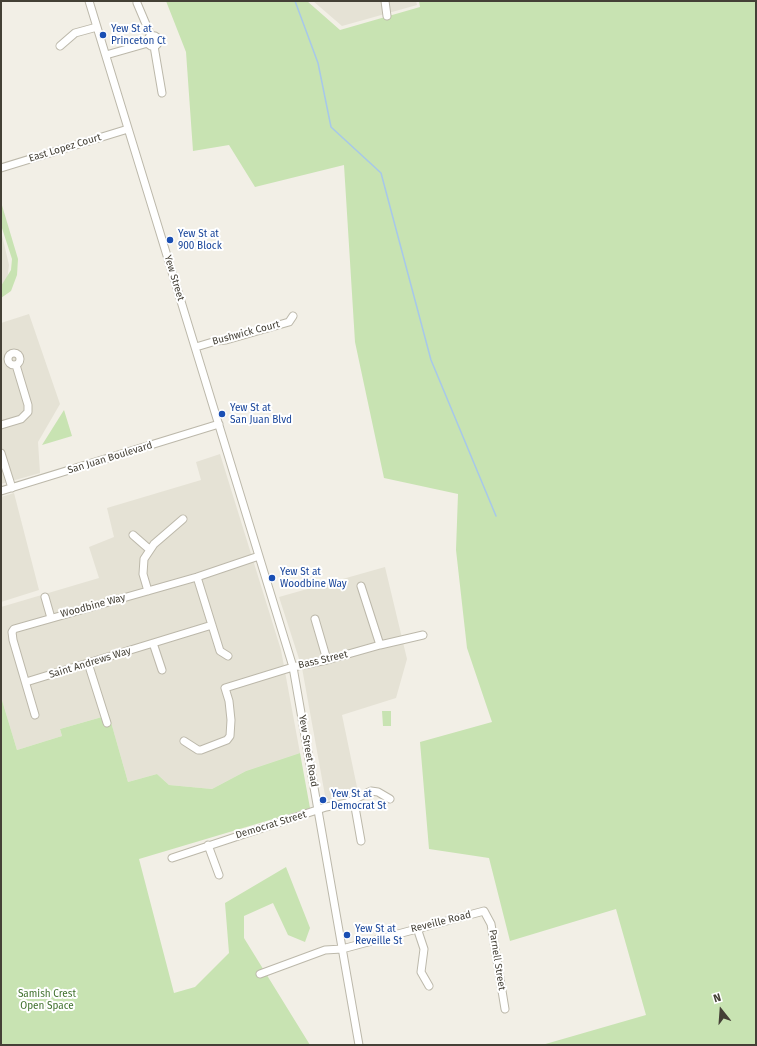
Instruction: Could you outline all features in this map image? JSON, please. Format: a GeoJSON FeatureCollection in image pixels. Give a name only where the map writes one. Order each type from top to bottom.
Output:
{"type":"FeatureCollection","features":[{"type":"Feature","properties":{"kind":"street","name":"Yew Street"},"geometry":{"type":"LineString","coordinates":[[89,1],[259,556]]}},
{"type":"Feature","properties":{"kind":"street"},"geometry":{"type":"LineString","coordinates":[[385,1],[387,16]]}},
{"type":"Feature","properties":{"kind":"street"},"geometry":{"type":"LineString","coordinates":[[137,3],[151,36],[148,39],[151,45],[162,93]]}},
{"type":"Feature","properties":{"kind":"street"},"geometry":{"type":"LineString","coordinates":[[60,46],[75,33],[97,26]]}},
{"type":"Feature","properties":{"kind":"street"},"geometry":{"type":"LineString","coordinates":[[106,55],[151,45]]}},
{"type":"Feature","properties":{"kind":"street","name":"East Lopez Court"},"geometry":{"type":"LineString","coordinates":[[1,168],[128,129]]}},
{"type":"Feature","properties":{"kind":"street","name":"Bushwick Court"},"geometry":{"type":"LineString","coordinates":[[196,347],[289,322],[293,316]]}},
{"type":"Feature","properties":{"kind":"street"},"geometry":{"type":"LineString","coordinates":[[1,425],[24,417],[28,412],[28,406],[16,364]]}},
{"type":"Feature","properties":{"kind":"street","name":"San Juan Boulevard"},"geometry":{"type":"LineString","coordinates":[[1,491],[219,424]]}},
{"type":"Feature","properties":{"kind":"street"},"geometry":{"type":"LineString","coordinates":[[1,453],[12,488]]}},
{"type":"Feature","properties":{"kind":"street"},"geometry":{"type":"LineString","coordinates":[[148,591],[144,580],[143,564],[149,549],[183,519]]}},
{"type":"Feature","properties":{"kind":"street"},"geometry":{"type":"LineString","coordinates":[[133,535],[149,549]]}},
{"type":"Feature","properties":{"kind":"street","name":"Woodbine Way"},"geometry":{"type":"LineString","coordinates":[[35,715],[13,640],[12,632],[17,627],[197,577],[259,556]]}},
{"type":"Feature","properties":{"kind":"street","name":"Yew Street Road"},"geometry":{"type":"LineString","coordinates":[[259,556],[293,667],[360,1045]]}},
{"type":"Feature","properties":{"kind":"street"},"geometry":{"type":"LineString","coordinates":[[197,577],[220,651],[228,656]]}},
{"type":"Feature","properties":{"kind":"street"},"geometry":{"type":"LineString","coordinates":[[361,586],[380,645]]}},
{"type":"Feature","properties":{"kind":"street"},"geometry":{"type":"LineString","coordinates":[[44,596],[51,618]]}},
{"type":"Feature","properties":{"kind":"street"},"geometry":{"type":"LineString","coordinates":[[315,619],[327,660]]}},
{"type":"Feature","properties":{"kind":"street","name":"Saint Andrews Way"},"geometry":{"type":"LineString","coordinates":[[26,682],[212,625]]}},
{"type":"Feature","properties":{"kind":"street","name":"Bass Street"},"geometry":{"type":"LineString","coordinates":[[184,741],[198,750],[201,750],[227,740],[230,736],[231,720],[229,701],[225,688],[293,667],[327,660],[423,635]]}},
{"type":"Feature","properties":{"kind":"street"},"geometry":{"type":"LineString","coordinates":[[154,643],[162,670]]}},
{"type":"Feature","properties":{"kind":"street"},"geometry":{"type":"LineString","coordinates":[[88,662],[107,723]]}},
{"type":"Feature","properties":{"kind":"street","name":"Democrat Street"},"geometry":{"type":"LineString","coordinates":[[172,858],[208,845],[351,801],[371,791],[378,792],[390,799]]}},
{"type":"Feature","properties":{"kind":"street"},"geometry":{"type":"LineString","coordinates":[[351,801],[355,807],[361,841]]}},
{"type":"Feature","properties":{"kind":"street"},"geometry":{"type":"LineString","coordinates":[[208,845],[219,875]]}},
{"type":"Feature","properties":{"kind":"street","name":"Reveille Road"},"geometry":{"type":"LineString","coordinates":[[260,974],[325,950],[342,949],[417,928],[484,912]]}},
{"type":"Feature","properties":{"kind":"street","name":"Parnell Street"},"geometry":{"type":"LineString","coordinates":[[484,912],[491,924],[505,1009]]}},
{"type":"Feature","properties":{"kind":"street"},"geometry":{"type":"LineString","coordinates":[[417,928],[424,949],[421,972],[429,986]]}},
{"type":"Feature","properties":{"kind":"shaded area"},"geometry":{"type":"Polygon","coordinates":[[[313,1],[416,1],[417,5],[342,26],[313,1]]]}},
{"type":"Feature","properties":{"kind":"shaded area"},"geometry":{"type":"Polygon","coordinates":[[[1,231],[9,265],[7,281],[1,289],[1,231]]]}},
{"type":"Feature","properties":{"kind":"shaded area"},"geometry":{"type":"Polygon","coordinates":[[[29,314],[60,404],[38,442],[40,473],[1,484],[1,323],[29,314]]]}},
{"type":"Feature","properties":{"kind":"shaded area"},"geometry":{"type":"Polygon","coordinates":[[[220,454],[281,650],[300,753],[246,771],[212,789],[169,785],[157,774],[128,782],[109,715],[60,729],[62,736],[17,750],[1,697],[1,607],[99,578],[89,547],[114,537],[107,508],[201,480],[196,462],[220,454]]]}},
{"type":"Feature","properties":{"kind":"shaded area"},"geometry":{"type":"Polygon","coordinates":[[[14,493],[39,590],[1,602],[1,497],[14,493]]]}},
{"type":"Feature","properties":{"kind":"shaded area"},"geometry":{"type":"Polygon","coordinates":[[[385,567],[407,659],[396,698],[342,715],[358,792],[326,801],[302,668],[279,597],[385,567]]]}},
{"type":"Feature","properties":{"kind":"green space"},"geometry":{"type":"Polygon","coordinates":[[[166,1],[307,1],[340,30],[420,7],[419,1],[756,1],[756,1045],[542,1045],[646,1015],[616,909],[510,941],[489,858],[429,849],[420,742],[492,722],[467,648],[456,550],[458,494],[384,478],[355,342],[344,165],[255,187],[229,145],[193,151],[186,52],[166,1]]]}},
{"type":"Feature","properties":{"kind":"green space"},"geometry":{"type":"Polygon","coordinates":[[[1,202],[18,259],[17,275],[11,291],[1,298],[1,286],[11,270],[12,259],[1,225],[1,202]]]}},
{"type":"Feature","properties":{"kind":"green space"},"geometry":{"type":"Polygon","coordinates":[[[64,410],[72,436],[42,445],[64,410]]]}},
{"type":"Feature","properties":{"kind":"green space","name":"Samish Crest Open Space"},"geometry":{"type":"Polygon","coordinates":[[[1,697],[17,750],[62,736],[60,729],[109,715],[128,782],[157,774],[169,785],[212,789],[246,771],[300,753],[310,808],[139,859],[174,993],[195,987],[229,953],[225,903],[286,867],[310,928],[305,942],[288,935],[273,903],[244,916],[244,938],[310,1045],[1,1045],[1,697]]]}},
{"type":"Feature","properties":{"kind":"green space"},"geometry":{"type":"Polygon","coordinates":[[[382,711],[391,711],[391,726],[383,726],[382,711]]]}},
{"type":"Feature","properties":{"kind":"waterway"},"geometry":{"type":"LineString","coordinates":[[295,1],[318,63],[331,127],[381,173],[431,360],[496,516]]}},
{"type":"Feature","properties":{"kind":"place","name":"Yew St at Princeton Ct"},"geometry":{"type":"Point","coordinates":[103,35]}},
{"type":"Feature","properties":{"kind":"place","name":"Yew St at 900 Block"},"geometry":{"type":"Point","coordinates":[170,240]}},
{"type":"Feature","properties":{"kind":"place","name":"Yew St at San Juan Blvd"},"geometry":{"type":"Point","coordinates":[222,414]}},
{"type":"Feature","properties":{"kind":"place","name":"Yew St at Woodbine Way"},"geometry":{"type":"Point","coordinates":[272,578]}},
{"type":"Feature","properties":{"kind":"place","name":"Yew St at Democrat St"},"geometry":{"type":"Point","coordinates":[323,800]}},
{"type":"Feature","properties":{"kind":"place","name":"Yew St at Reveille St"},"geometry":{"type":"Point","coordinates":[347,935]}}]}
